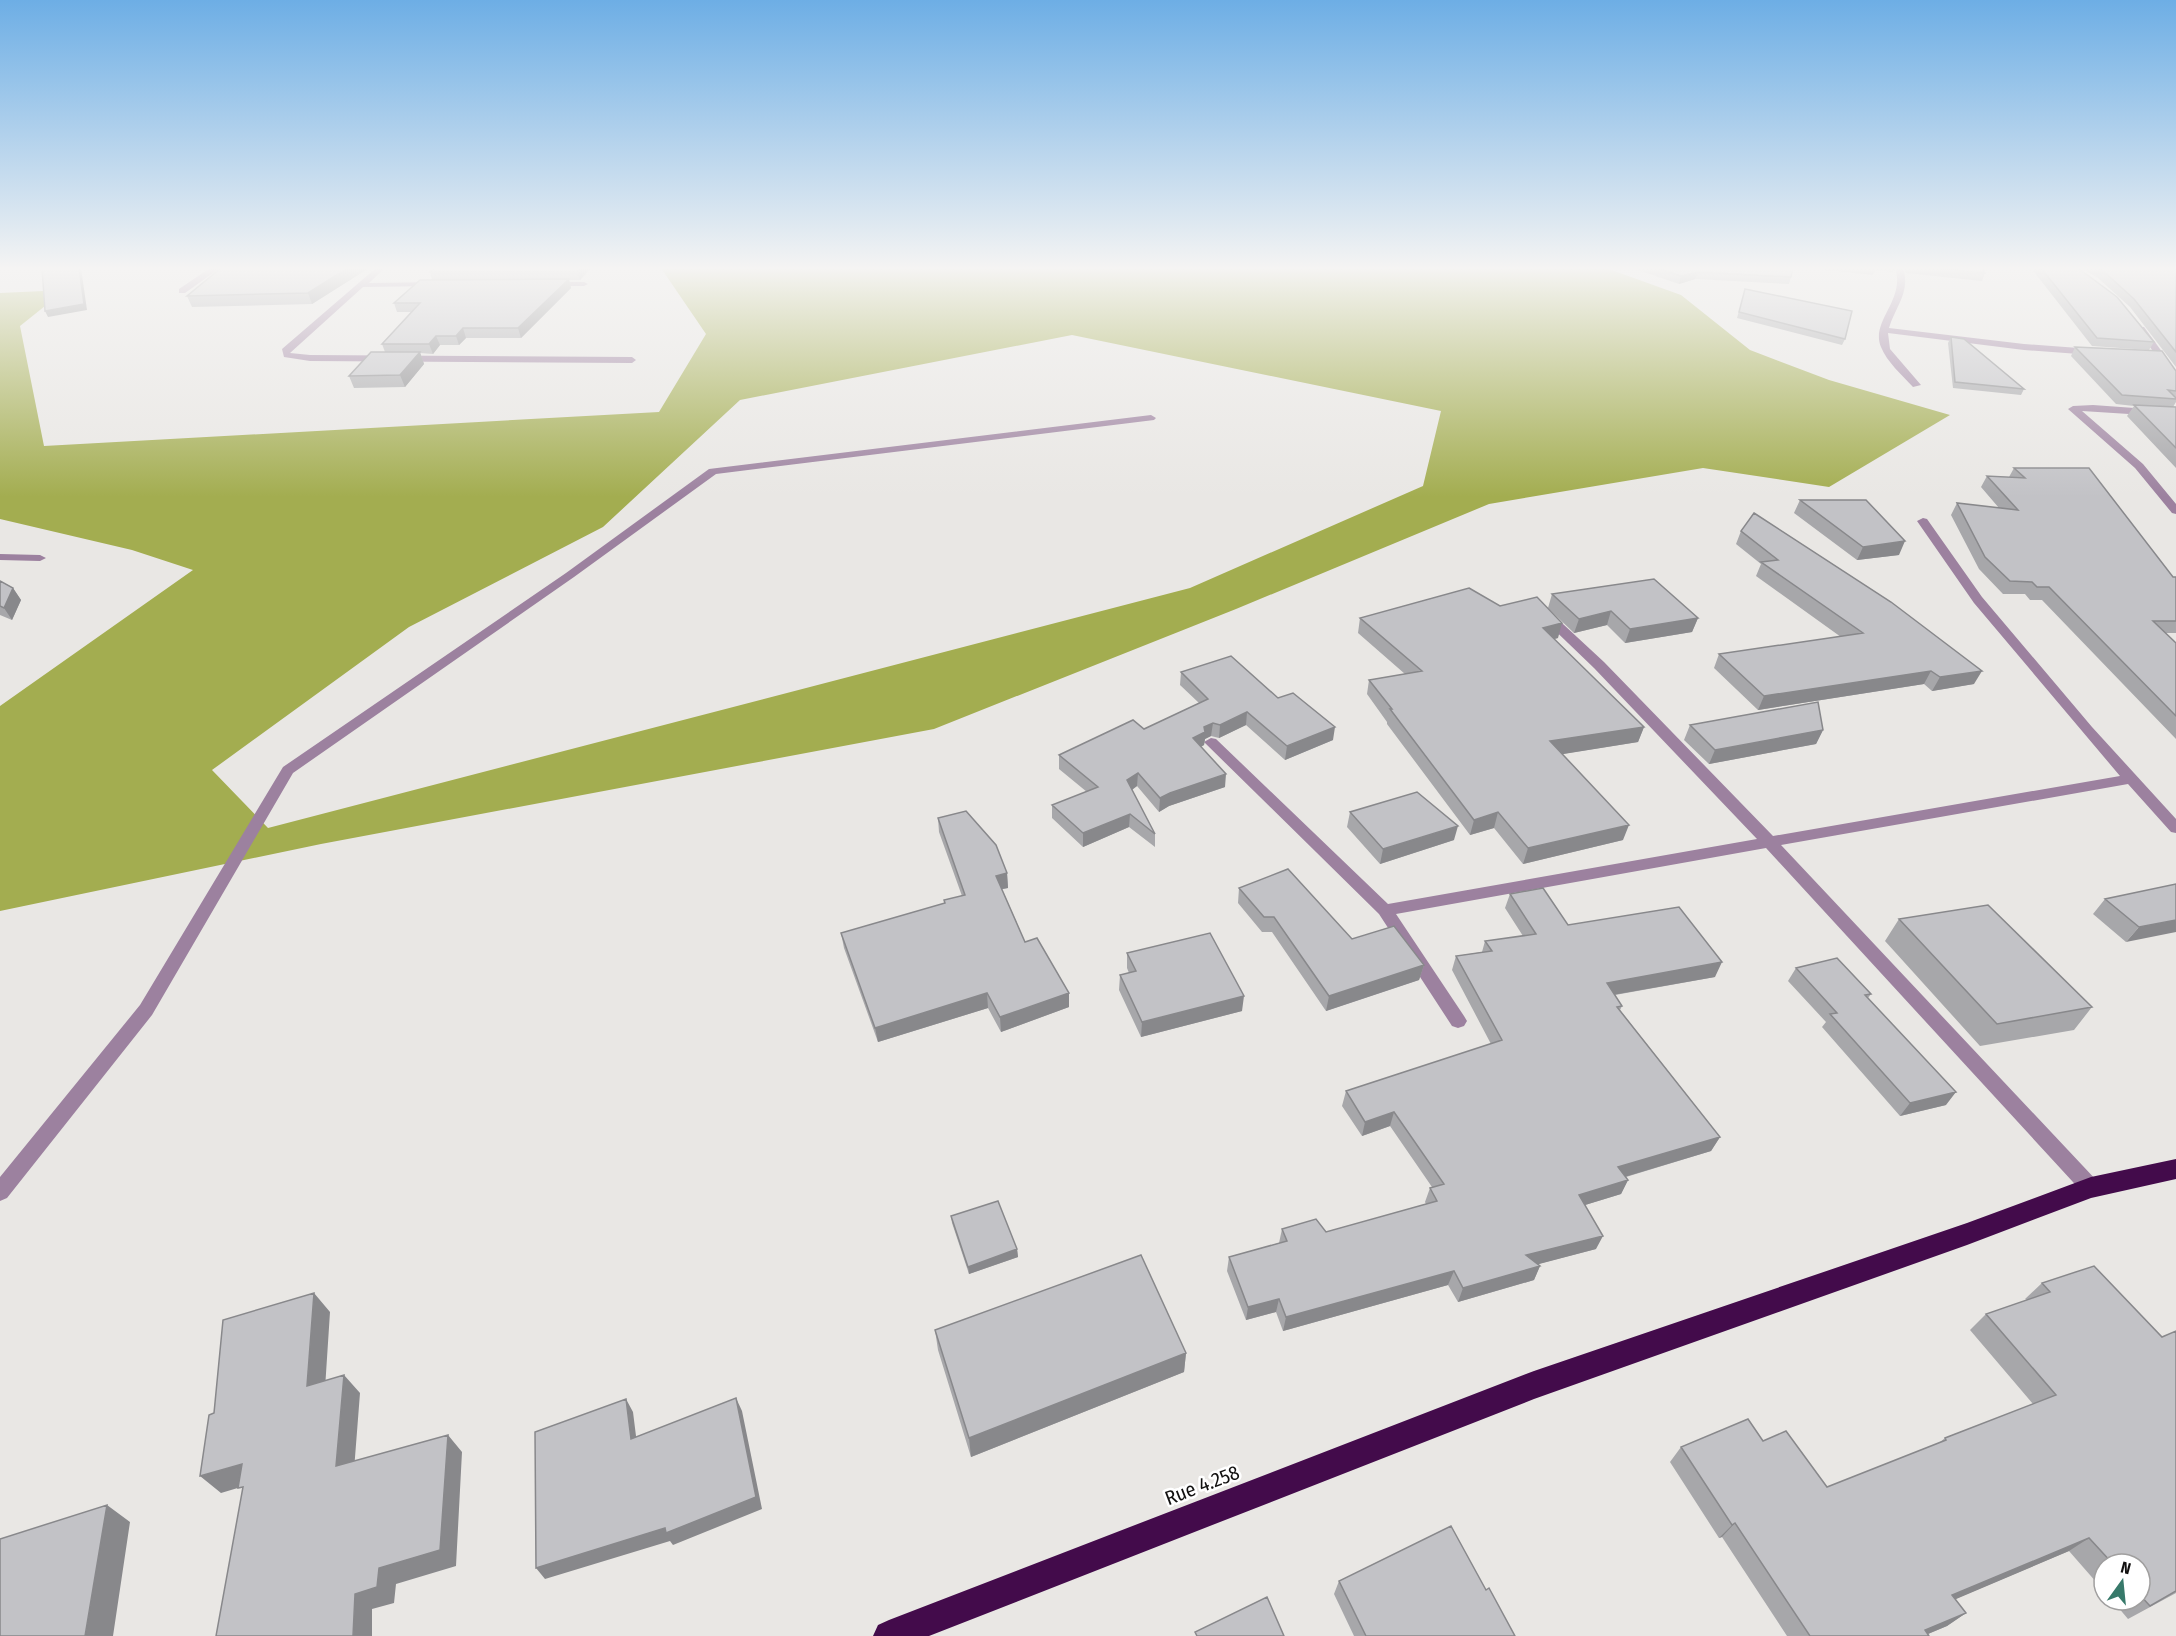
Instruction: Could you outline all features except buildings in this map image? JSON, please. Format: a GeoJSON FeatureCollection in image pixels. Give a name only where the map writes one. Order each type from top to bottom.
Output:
{"type":"FeatureCollection","features":[{"type":"Feature","properties":{"kind":"highway","name":"Rue 4.258"},"geometry":{"type":"LineString","coordinates":[[889,1636],[1534,1385],[1967,1234],[2091,1188],[2176,1169]]}},
{"type":"Feature","properties":{"kind":"street"},"geometry":{"type":"LineString","coordinates":[[293,344],[285,351],[287,355],[310,358],[632,360]]}},
{"type":"Feature","properties":{"kind":"street"},"geometry":{"type":"LineString","coordinates":[[1884,344],[1916,385]]}},
{"type":"Feature","properties":{"kind":"street"},"geometry":{"type":"LineString","coordinates":[[2002,344],[2104,352]]}},
{"type":"Feature","properties":{"kind":"street"},"geometry":{"type":"LineString","coordinates":[[2152,344],[2176,376]]}},
{"type":"Feature","properties":{"kind":"street"},"geometry":{"type":"LineString","coordinates":[[2150,355],[2161,356]]}},
{"type":"Feature","properties":{"kind":"street"},"geometry":{"type":"LineString","coordinates":[[2176,414],[2093,408],[2073,410],[2139,466],[2176,511]]}},
{"type":"Feature","properties":{"kind":"street"},"geometry":{"type":"LineString","coordinates":[[0,1192],[146,1010],[288,770],[570,575],[713,471],[1150,418]]}},
{"type":"Feature","properties":{"kind":"street"},"geometry":{"type":"LineString","coordinates":[[1923,520],[1977,600],[2087,730],[2176,828]]}},
{"type":"Feature","properties":{"kind":"street"},"geometry":{"type":"LineString","coordinates":[[0,557],[40,558]]}},
{"type":"Feature","properties":{"kind":"street"},"geometry":{"type":"LineString","coordinates":[[1539,609],[1599,665],[1768,842],[2091,1188]]}},
{"type":"Feature","properties":{"kind":"street"},"geometry":{"type":"LineString","coordinates":[[1211,742],[1385,910],[1458,1021]]}},
{"type":"Feature","properties":{"kind":"street"},"geometry":{"type":"LineString","coordinates":[[1385,910],[2133,778]]}},
{"type":"Feature","properties":{"kind":"green space"},"geometry":{"type":"Polygon","coordinates":[[[0,344],[24,344],[44,446],[659,412],[700,344],[1024,344],[740,400],[603,527],[409,627],[212,770],[268,828],[1190,588],[1423,486],[1441,411],[1117,344],[1743,344],[1750,350],[1829,380],[1950,415],[1829,487],[1703,468],[1489,504],[1236,609],[934,729],[321,844],[0,911],[0,706],[193,570],[132,550],[0,519],[0,344]]]}}]}
